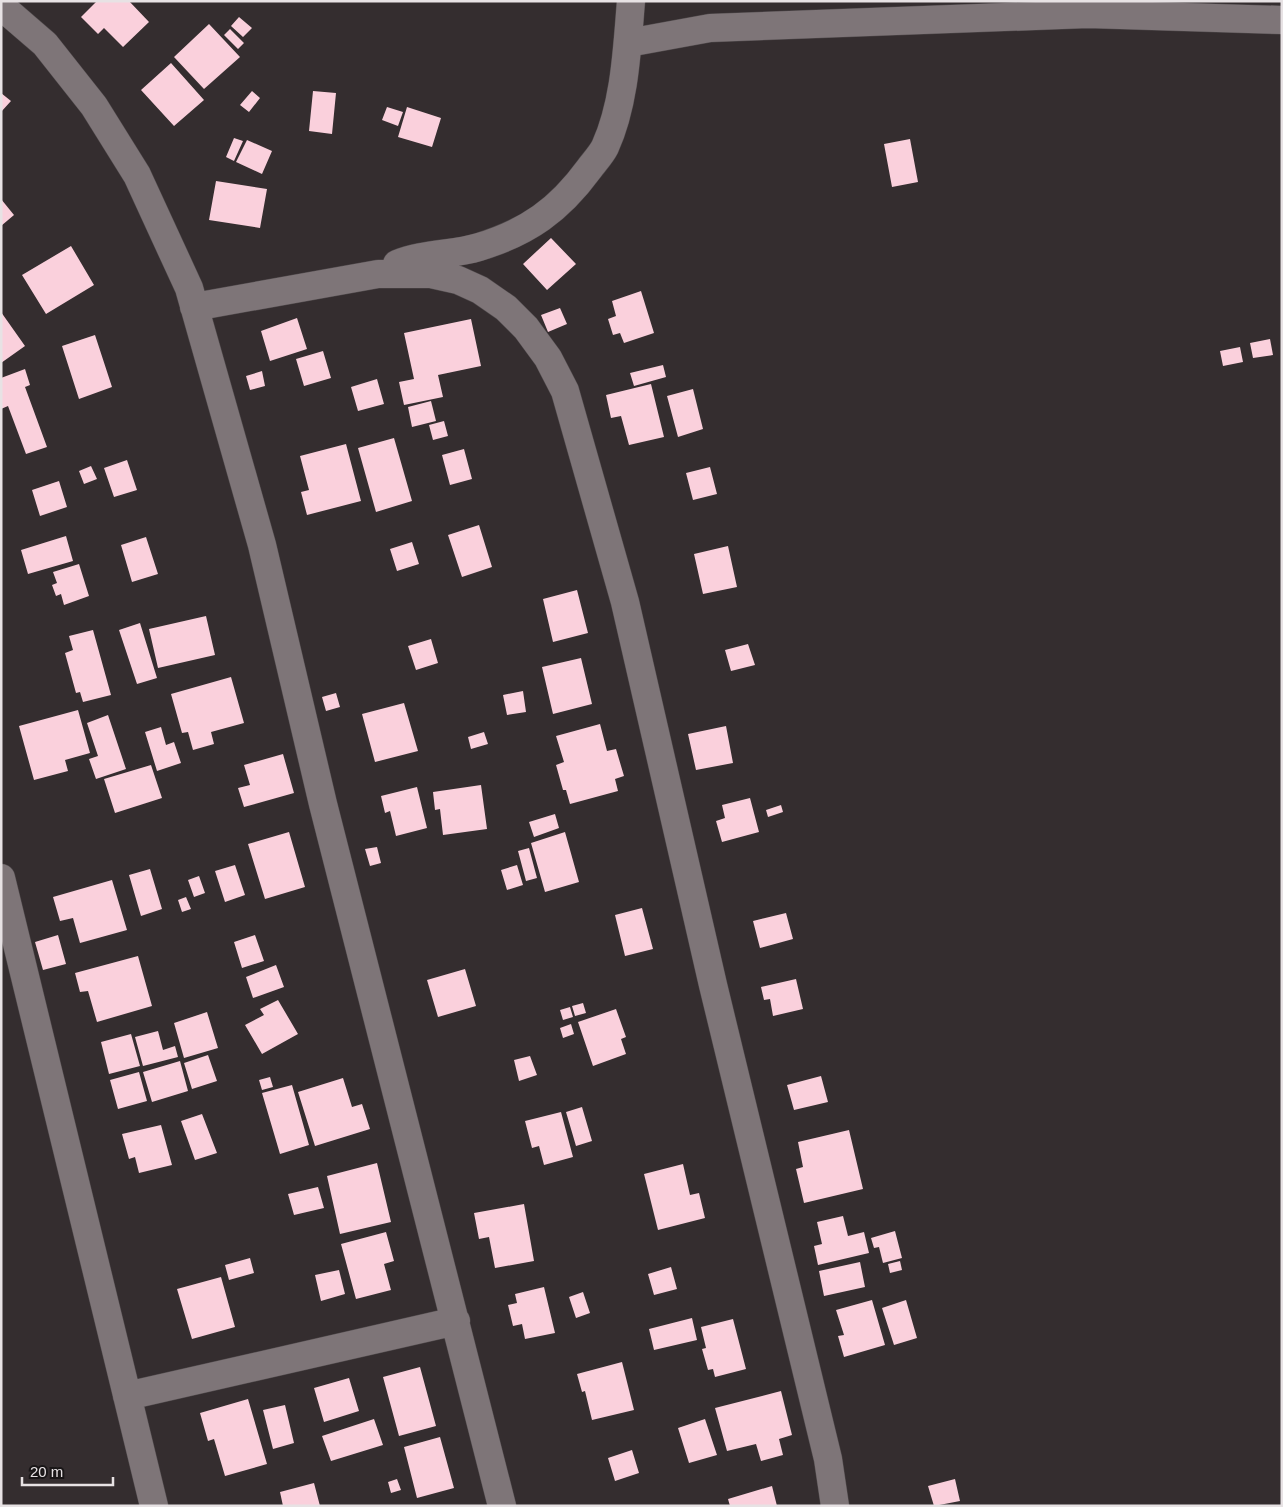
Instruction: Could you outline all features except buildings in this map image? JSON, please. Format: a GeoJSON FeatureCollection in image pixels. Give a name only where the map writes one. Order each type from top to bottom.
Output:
{"type":"FeatureCollection","features":[{"type":"Feature","properties":{"kind":"street"},"geometry":{"type":"LineString","coordinates":[[378,274],[407,260],[478,247],[510,236],[544,218],[577,186],[604,148],[618,106],[628,43],[631,1]]}},
{"type":"Feature","properties":{"kind":"street"},"geometry":{"type":"LineString","coordinates":[[1,6],[45,44],[94,106],[137,175],[189,288],[262,545],[323,804],[502,1506]]}},
{"type":"Feature","properties":{"kind":"street"},"geometry":{"type":"LineString","coordinates":[[628,43],[710,28],[1088,14],[1282,20]]}},
{"type":"Feature","properties":{"kind":"street"},"geometry":{"type":"LineString","coordinates":[[194,307],[378,274],[431,274],[458,280],[480,290],[506,308],[526,328],[548,358],[565,391],[625,602],[713,984],[828,1459],[835,1506]]}},
{"type":"Feature","properties":{"kind":"street"},"geometry":{"type":"LineString","coordinates":[[1,878],[154,1506]]}},
{"type":"Feature","properties":{"kind":"street"},"geometry":{"type":"LineString","coordinates":[[127,1396],[456,1321]]}}]}
